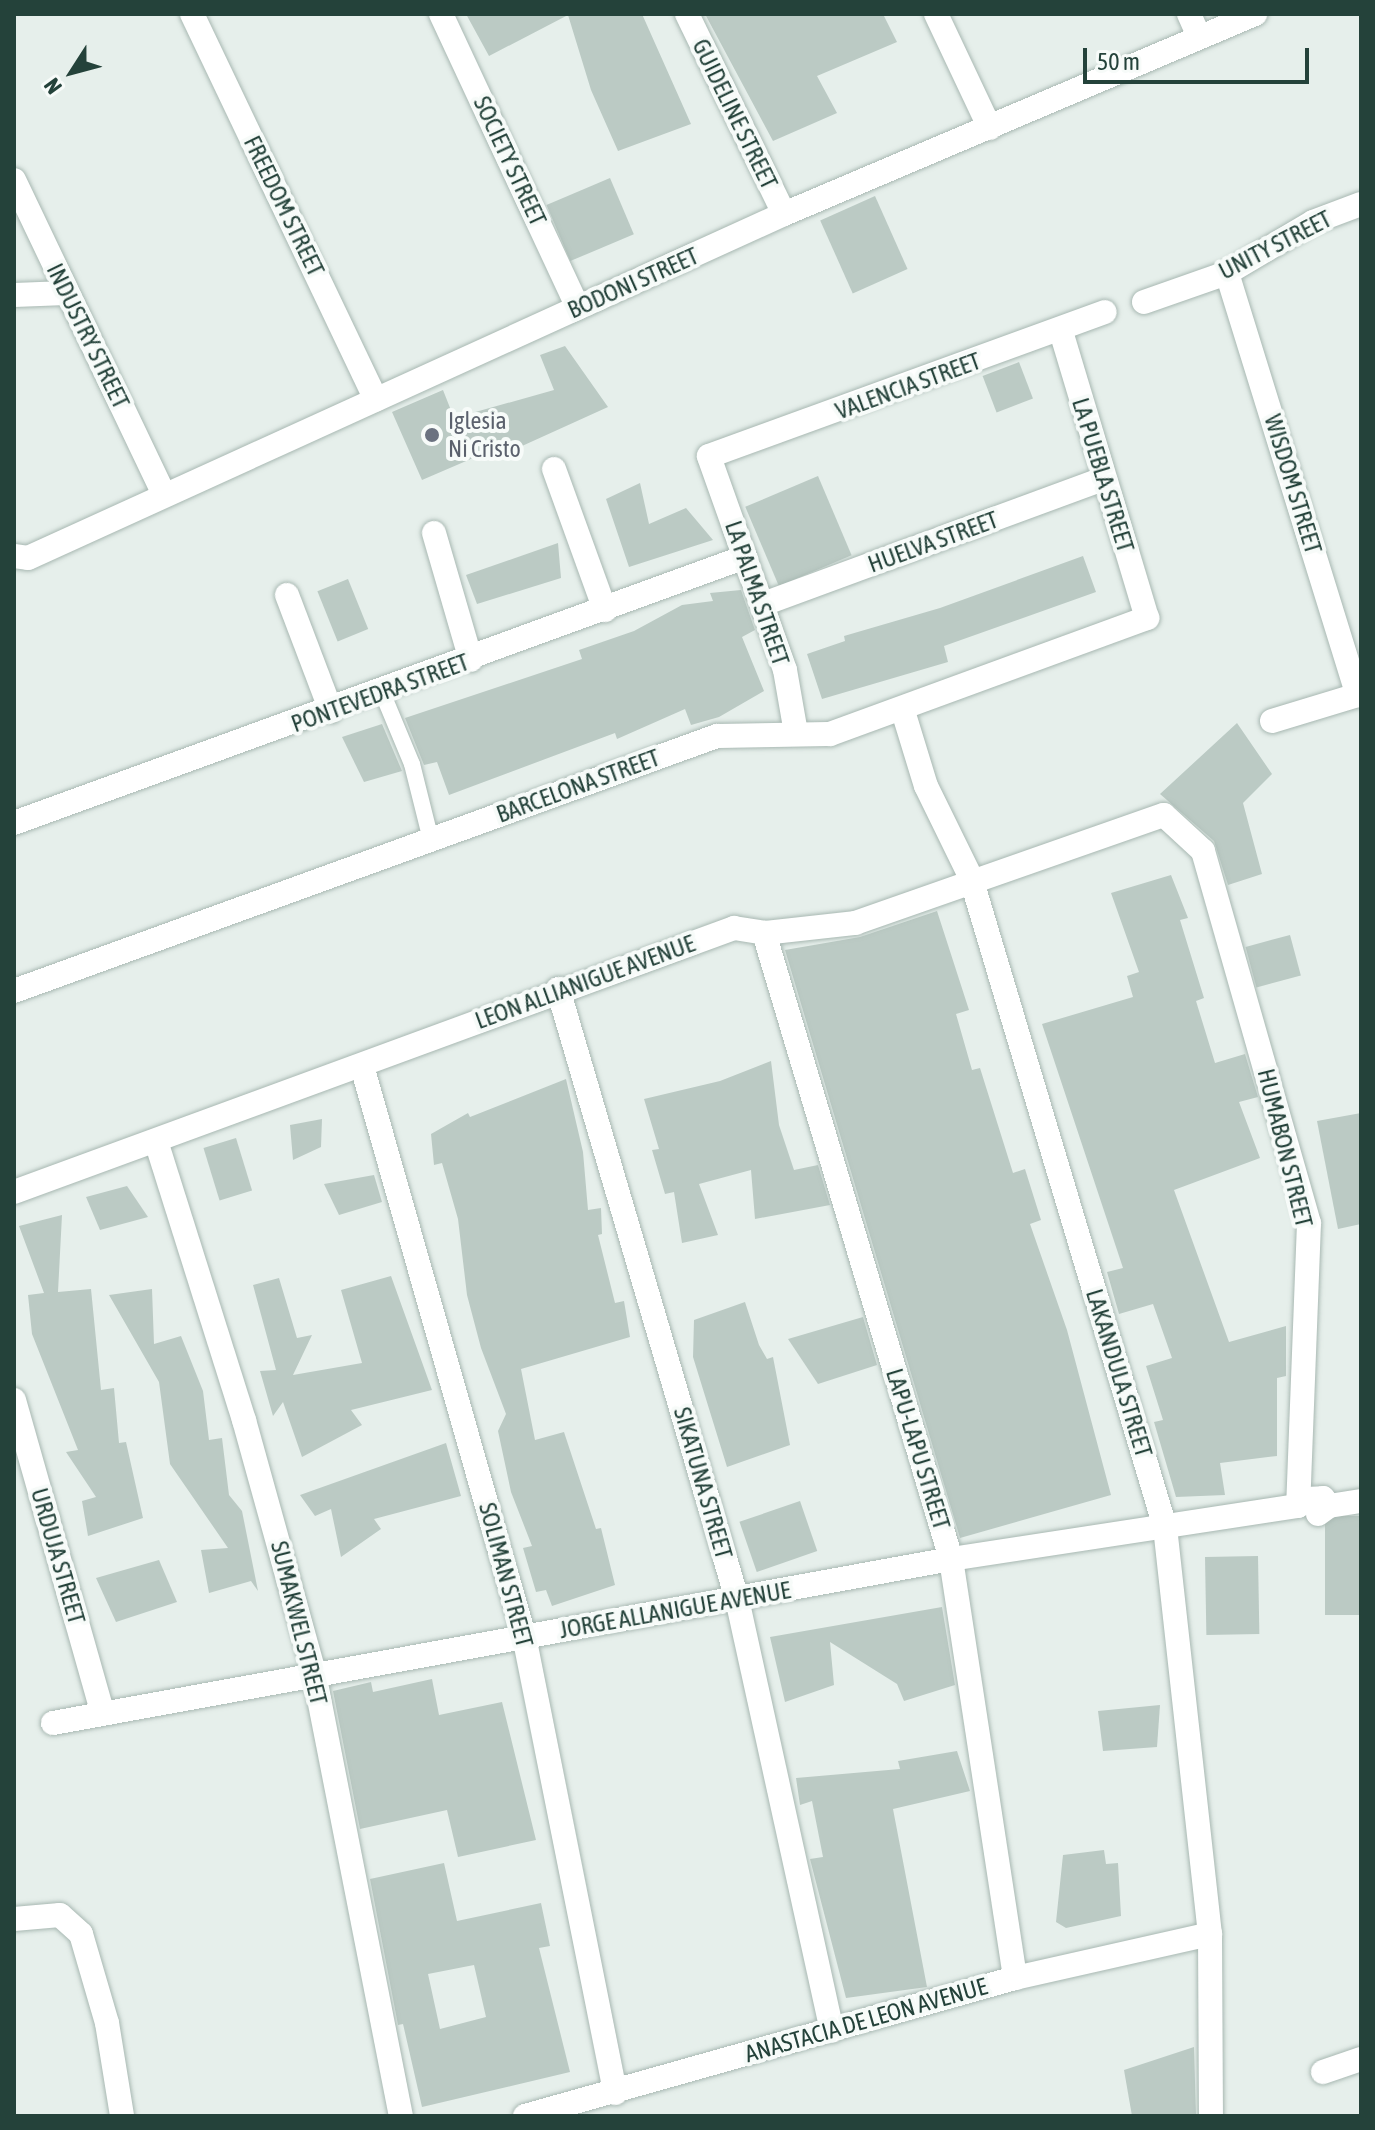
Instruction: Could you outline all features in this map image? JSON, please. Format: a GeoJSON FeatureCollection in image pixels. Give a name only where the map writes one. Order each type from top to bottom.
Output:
{"type":"FeatureCollection","features":[{"type":"Feature","properties":{"kind":"street","name":"FREEDOM STREET"},"geometry":{"type":"LineString","coordinates":[[192,14],[376,399]]}},
{"type":"Feature","properties":{"kind":"street","name":"SOCIETY STREET"},"geometry":{"type":"LineString","coordinates":[[441,14],[578,308]]}},
{"type":"Feature","properties":{"kind":"street","name":"GUIDELINE STREET"},"geometry":{"type":"LineString","coordinates":[[687,14],[784,214]]}},
{"type":"Feature","properties":{"kind":"street"},"geometry":{"type":"LineString","coordinates":[[936,14],[990,128]]}},
{"type":"Feature","properties":{"kind":"street","name":"BODONI STREET"},"geometry":{"type":"LineString","coordinates":[[14,556],[28,558],[163,492],[784,214],[990,128],[1194,25],[1255,14]]}},
{"type":"Feature","properties":{"kind":"street","name":"INDUSTRY STREET"},"geometry":{"type":"LineString","coordinates":[[14,180],[163,492]]}},
{"type":"Feature","properties":{"kind":"street","name":"UNITY STREET"},"geometry":{"type":"LineString","coordinates":[[1144,302],[1227,273],[1313,222],[1361,204]]}},
{"type":"Feature","properties":{"kind":"street","name":"WISDOM STREET"},"geometry":{"type":"LineString","coordinates":[[1227,273],[1360,694]]}},
{"type":"Feature","properties":{"kind":"street"},"geometry":{"type":"LineString","coordinates":[[14,295],[66,293]]}},
{"type":"Feature","properties":{"kind":"street","name":"VALENCIA STREET"},"geometry":{"type":"LineString","coordinates":[[709,456],[1061,331],[1105,312]]}},
{"type":"Feature","properties":{"kind":"street","name":"LA PUEBLA STREET"},"geometry":{"type":"LineString","coordinates":[[1061,331],[1102,479],[1147,618]]}},
{"type":"Feature","properties":{"kind":"street","name":"LA PALMA STREET"},"geometry":{"type":"LineString","coordinates":[[709,456],[785,670],[796,733]]}},
{"type":"Feature","properties":{"kind":"street"},"geometry":{"type":"LineString","coordinates":[[554,469],[605,610]]}},
{"type":"Feature","properties":{"kind":"street","name":"HUELVA STREET"},"geometry":{"type":"LineString","coordinates":[[763,604],[1102,479]]}},
{"type":"Feature","properties":{"kind":"street"},"geometry":{"type":"LineString","coordinates":[[434,533],[471,660]]}},
{"type":"Feature","properties":{"kind":"street","name":"PONTEVEDRA STREET"},"geometry":{"type":"LineString","coordinates":[[14,823],[331,711],[745,557]]}},
{"type":"Feature","properties":{"kind":"street"},"geometry":{"type":"LineString","coordinates":[[287,595],[331,711]]}},
{"type":"Feature","properties":{"kind":"street","name":"BARCELONA STREET"},"geometry":{"type":"LineString","coordinates":[[14,991],[717,736],[830,734],[903,711],[1147,618]]}},
{"type":"Feature","properties":{"kind":"street"},"geometry":{"type":"LineString","coordinates":[[1272,721],[1360,694]]}},
{"type":"Feature","properties":{"kind":"street","name":"LAKANDULA STREET"},"geometry":{"type":"LineString","coordinates":[[903,711],[926,786],[971,878],[1165,1527],[1210,1934],[1211,2116]]}},
{"type":"Feature","properties":{"kind":"street","name":"LEON ALLIANIGUE AVENUE"},"geometry":{"type":"LineString","coordinates":[[14,1192],[362,1066],[558,989],[734,928],[764,933],[855,923],[971,878],[1164,815]]}},
{"type":"Feature","properties":{"kind":"street","name":"HUMABON STREET"},"geometry":{"type":"LineString","coordinates":[[1164,815],[1203,851],[1309,1223],[1315,1506]]}},
{"type":"Feature","properties":{"kind":"street","name":"LAPU-LAPU STREET"},"geometry":{"type":"LineString","coordinates":[[764,933],[951,1559],[1015,1978]]}},
{"type":"Feature","properties":{"kind":"street","name":"SIKATUNA STREET"},"geometry":{"type":"LineString","coordinates":[[558,989],[737,1599],[832,2031]]}},
{"type":"Feature","properties":{"kind":"street","name":"SOLIMAN STREET"},"geometry":{"type":"LineString","coordinates":[[362,1066],[524,1636],[615,2093]]}},
{"type":"Feature","properties":{"kind":"street","name":"SUMAKWEL STREET"},"geometry":{"type":"LineString","coordinates":[[156,1141],[244,1420],[314,1673],[401,2116]]}},
{"type":"Feature","properties":{"kind":"street","name":"URDUJA STREET"},"geometry":{"type":"LineString","coordinates":[[14,1400],[102,1711]]}},
{"type":"Feature","properties":{"kind":"street","name":"JORGE ALLANIGUE AVENUE"},"geometry":{"type":"LineString","coordinates":[[53,1723],[102,1711],[951,1559],[1361,1501]]}},
{"type":"Feature","properties":{"kind":"street"},"geometry":{"type":"LineString","coordinates":[[14,1919],[60,1915],[81,1934],[107,2023],[122,2116]]}},
{"type":"Feature","properties":{"kind":"street","name":"ANASTACIA DE LEON AVENUE"},"geometry":{"type":"LineString","coordinates":[[525,2116],[1015,1978],[1210,1934]]}},
{"type":"Feature","properties":{"kind":"street"},"geometry":{"type":"LineString","coordinates":[[1323,2072],[1361,2059]]}},
{"type":"Feature","properties":{"kind":"lane"},"geometry":{"type":"LineString","coordinates":[[382,692],[412,764],[431,840]]}},
{"type":"Feature","properties":{"kind":"building"},"geometry":{"type":"Polygon","coordinates":[[[466,14],[642,14],[691,124],[618,151],[591,90],[568,15],[489,56],[466,14]]]}},
{"type":"Feature","properties":{"kind":"building"},"geometry":{"type":"Polygon","coordinates":[[[705,14],[883,14],[897,42],[817,76],[837,113],[773,141],[705,14]]]}},
{"type":"Feature","properties":{"kind":"building"},"geometry":{"type":"Polygon","coordinates":[[[610,178],[634,234],[570,261],[546,205],[610,178]]]}},
{"type":"Feature","properties":{"kind":"building"},"geometry":{"type":"Polygon","coordinates":[[[875,196],[908,269],[853,293],[820,220],[875,196]]]}},
{"type":"Feature","properties":{"kind":"building"},"geometry":{"type":"Polygon","coordinates":[[[565,346],[608,407],[511,451],[508,443],[422,480],[392,412],[443,390],[454,418],[554,390],[540,355],[565,346]]]}},
{"type":"Feature","properties":{"kind":"building"},"geometry":{"type":"Polygon","coordinates":[[[1019,362],[1033,398],[997,412],[983,376],[1019,362]]]}},
{"type":"Feature","properties":{"kind":"building"},"geometry":{"type":"Polygon","coordinates":[[[818,476],[852,555],[779,586],[745,507],[818,476]]]}},
{"type":"Feature","properties":{"kind":"building"},"geometry":{"type":"Polygon","coordinates":[[[640,483],[649,524],[686,508],[713,540],[629,567],[606,499],[640,483]]]}},
{"type":"Feature","properties":{"kind":"building"},"geometry":{"type":"Polygon","coordinates":[[[558,543],[561,578],[477,604],[466,575],[558,543]]]}},
{"type":"Feature","properties":{"kind":"building"},"geometry":{"type":"Polygon","coordinates":[[[1083,556],[1096,592],[944,646],[948,662],[822,699],[807,654],[845,641],[844,636],[940,608],[1083,556]]]}},
{"type":"Feature","properties":{"kind":"building"},"geometry":{"type":"Polygon","coordinates":[[[348,579],[368,629],[338,641],[317,591],[348,579]]]}},
{"type":"Feature","properties":{"kind":"building"},"geometry":{"type":"Polygon","coordinates":[[[741,590],[755,630],[742,637],[764,691],[719,717],[691,725],[685,709],[617,739],[615,733],[449,795],[437,762],[424,765],[405,718],[582,659],[579,650],[634,631],[682,605],[713,601],[710,593],[741,590]]]}},
{"type":"Feature","properties":{"kind":"building"},"geometry":{"type":"Polygon","coordinates":[[[1237,723],[1272,774],[1243,803],[1262,874],[1228,885],[1214,841],[1160,794],[1237,723]]]}},
{"type":"Feature","properties":{"kind":"building"},"geometry":{"type":"Polygon","coordinates":[[[382,724],[402,771],[364,782],[342,737],[382,724]]]}},
{"type":"Feature","properties":{"kind":"building"},"geometry":{"type":"Polygon","coordinates":[[[1171,875],[1188,918],[1180,920],[1204,998],[1196,1001],[1215,1063],[1245,1054],[1258,1097],[1239,1102],[1260,1158],[1174,1190],[1229,1342],[1286,1326],[1286,1376],[1277,1378],[1277,1456],[1220,1463],[1225,1495],[1176,1497],[1154,1422],[1163,1420],[1146,1366],[1172,1358],[1153,1304],[1119,1314],[1107,1272],[1123,1268],[1042,1024],[1133,997],[1127,976],[1139,972],[1111,893],[1171,875]]]}},
{"type":"Feature","properties":{"kind":"building"},"geometry":{"type":"Polygon","coordinates":[[[937,911],[969,1010],[956,1014],[972,1070],[980,1068],[1013,1173],[1025,1169],[1041,1220],[1030,1224],[1067,1330],[1111,1495],[960,1538],[785,950],[860,937],[937,911]]]}},
{"type":"Feature","properties":{"kind":"building"},"geometry":{"type":"Polygon","coordinates":[[[1290,935],[1301,976],[1256,987],[1246,947],[1290,935]]]}},
{"type":"Feature","properties":{"kind":"building"},"geometry":{"type":"Polygon","coordinates":[[[771,1061],[779,1125],[794,1170],[818,1165],[830,1205],[755,1219],[751,1170],[699,1184],[718,1235],[682,1243],[674,1192],[665,1194],[652,1150],[659,1149],[644,1099],[720,1081],[771,1061]]]}},
{"type":"Feature","properties":{"kind":"building"},"geometry":{"type":"Polygon","coordinates":[[[566,1079],[583,1152],[588,1210],[601,1208],[602,1234],[598,1235],[615,1303],[624,1301],[630,1337],[521,1369],[535,1440],[564,1432],[596,1529],[601,1528],[615,1585],[552,1606],[546,1590],[536,1592],[523,1548],[532,1546],[511,1492],[498,1431],[506,1414],[481,1348],[467,1295],[458,1219],[442,1163],[434,1165],[431,1134],[468,1113],[470,1117],[566,1079]]]}},
{"type":"Feature","properties":{"kind":"building"},"geometry":{"type":"Polygon","coordinates":[[[1361,1113],[1361,1224],[1338,1229],[1317,1121],[1361,1113]]]}},
{"type":"Feature","properties":{"kind":"building"},"geometry":{"type":"Polygon","coordinates":[[[322,1119],[321,1147],[293,1160],[290,1125],[322,1119]]]}},
{"type":"Feature","properties":{"kind":"building"},"geometry":{"type":"Polygon","coordinates":[[[236,1138],[252,1191],[220,1201],[203,1148],[236,1138]]]}},
{"type":"Feature","properties":{"kind":"building"},"geometry":{"type":"Polygon","coordinates":[[[374,1175],[382,1202],[339,1215],[324,1184],[374,1175]]]}},
{"type":"Feature","properties":{"kind":"building"},"geometry":{"type":"Polygon","coordinates":[[[127,1186],[148,1217],[100,1230],[86,1197],[127,1186]]]}},
{"type":"Feature","properties":{"kind":"building"},"geometry":{"type":"Polygon","coordinates":[[[62,1215],[58,1292],[91,1289],[101,1390],[114,1388],[119,1443],[126,1442],[143,1518],[88,1536],[82,1501],[96,1497],[66,1452],[78,1450],[32,1334],[28,1295],[44,1293],[19,1226],[62,1215]]]}},
{"type":"Feature","properties":{"kind":"building"},"geometry":{"type":"Polygon","coordinates":[[[391,1276],[432,1390],[351,1410],[362,1425],[302,1457],[283,1402],[273,1416],[260,1371],[276,1370],[253,1285],[279,1278],[297,1338],[312,1335],[293,1375],[362,1363],[341,1290],[391,1276]]]}},
{"type":"Feature","properties":{"kind":"building"},"geometry":{"type":"Polygon","coordinates":[[[152,1289],[154,1344],[181,1336],[203,1391],[209,1440],[222,1438],[229,1495],[242,1511],[258,1591],[251,1581],[209,1593],[201,1550],[228,1548],[170,1464],[159,1382],[109,1295],[152,1289]]]}},
{"type":"Feature","properties":{"kind":"building"},"geometry":{"type":"Polygon","coordinates":[[[745,1302],[759,1345],[767,1359],[773,1357],[790,1445],[727,1467],[693,1357],[694,1320],[745,1302]]]}},
{"type":"Feature","properties":{"kind":"building"},"geometry":{"type":"Polygon","coordinates":[[[863,1317],[877,1365],[818,1384],[788,1339],[863,1317]]]}},
{"type":"Feature","properties":{"kind":"building"},"geometry":{"type":"Polygon","coordinates":[[[446,1443],[461,1496],[374,1519],[381,1529],[341,1557],[331,1509],[315,1516],[300,1495],[446,1443]]]}},
{"type":"Feature","properties":{"kind":"building"},"geometry":{"type":"Polygon","coordinates":[[[800,1501],[817,1551],[757,1572],[739,1522],[800,1501]]]}},
{"type":"Feature","properties":{"kind":"building"},"geometry":{"type":"Polygon","coordinates":[[[1325,1516],[1361,1516],[1361,1615],[1325,1615],[1325,1516]]]}},
{"type":"Feature","properties":{"kind":"building"},"geometry":{"type":"Polygon","coordinates":[[[1258,1556],[1259,1634],[1206,1635],[1205,1557],[1258,1556]]]}},
{"type":"Feature","properties":{"kind":"building"},"geometry":{"type":"Polygon","coordinates":[[[159,1560],[177,1602],[116,1622],[96,1578],[159,1560]]]}},
{"type":"Feature","properties":{"kind":"building"},"geometry":{"type":"Polygon","coordinates":[[[942,1607],[955,1685],[904,1701],[897,1684],[830,1642],[834,1685],[785,1702],[770,1637],[942,1607]]]}},
{"type":"Feature","properties":{"kind":"building"},"geometry":{"type":"Polygon","coordinates":[[[432,1679],[439,1715],[502,1702],[536,1840],[458,1857],[447,1810],[360,1829],[333,1691],[371,1682],[373,1692],[432,1679]]]}},
{"type":"Feature","properties":{"kind":"building"},"geometry":{"type":"Polygon","coordinates":[[[1160,1705],[1157,1747],[1103,1751],[1098,1711],[1160,1705]]]}},
{"type":"Feature","properties":{"kind":"building"},"geometry":{"type":"Polygon","coordinates":[[[957,1751],[970,1791],[893,1809],[927,1987],[846,1998],[810,1859],[823,1857],[812,1801],[800,1805],[796,1778],[900,1769],[898,1761],[957,1751]]]}},
{"type":"Feature","properties":{"kind":"building"},"geometry":{"type":"Polygon","coordinates":[[[1104,1850],[1106,1864],[1118,1863],[1121,1916],[1066,1928],[1056,1922],[1063,1855],[1104,1850]]]}},
{"type":"Feature","properties":{"kind":"building"},"geometry":{"type":"Polygon","coordinates":[[[444,1863],[457,1921],[541,1903],[550,1946],[539,1948],[570,2072],[422,2107],[403,2024],[398,2025],[370,1879],[444,1863]],[[474,1965],[428,1974],[440,2029],[486,2017],[474,1965]]]}},
{"type":"Feature","properties":{"kind":"building"},"geometry":{"type":"Polygon","coordinates":[[[1194,2047],[1196,2116],[1132,2116],[1124,2070],[1194,2047]]]}},
{"type":"Feature","properties":{"kind":"place","name":"Iglesia Ni Cristo"},"geometry":{"type":"Point","coordinates":[432,435]}}]}
